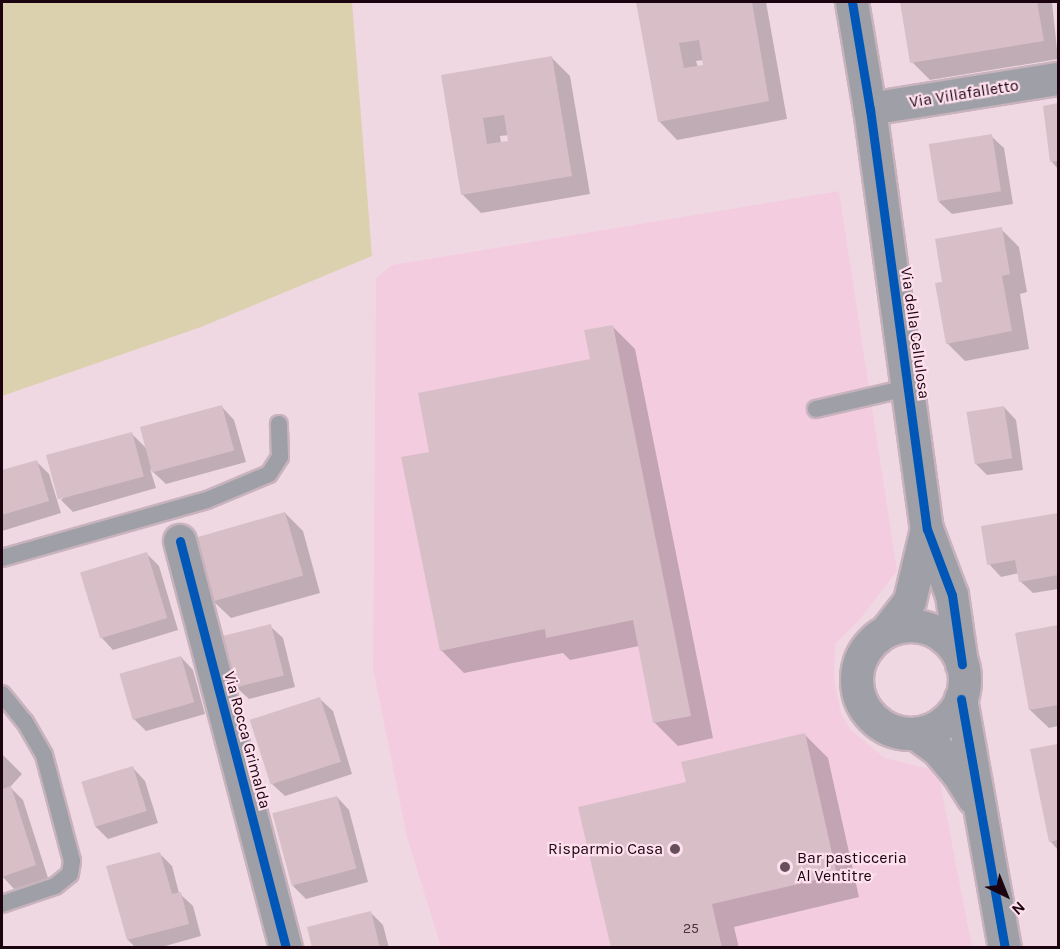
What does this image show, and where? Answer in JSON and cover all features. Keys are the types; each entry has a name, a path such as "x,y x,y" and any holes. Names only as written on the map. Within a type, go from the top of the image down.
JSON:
{"street":[{"name":"Via della Cellulosa","path":"852,2 870,109 927,529 952,595 962,664"},
{"name":"Via Villafalletto","path":"870,109 1059,79"},
{"name":"Via della Cellulosa","path":"886,632 910,601 927,529"},
{"name":"Via Rocca Grimalda","path":"180,541 286,948"},
{"path":"962,699 944,723 931,731 916,734 898,733 881,725 867,712 859,696 857,677 861,659 872,643 886,632 904,627 932,631 954,647 962,664 965,682 962,699 1005,948"},
{"path":"916,734 938,750 952,766 981,810"}],"lane":[{"path":"816,409 907,388"},
{"path":"2,558 207,500 269,474 280,457 279,424"},
{"path":"2,694 25,722 44,755 72,861 70,874 55,886 2,903"}],"shaded area":[{"path":"2,2 352,2 372,256 201,327 2,396"},
{"path":"839,191 897,571 860,619 835,644 834,680 841,713 850,729 885,758 938,771 972,947 441,947 407,837 373,669 376,278 392,265"}],"building":[{"path":"636,2 752,2 769,101 658,122","holes":["699,40 703,65 684,68 679,43"]},
{"path":"900,2 1037,2 1044,41 910,63"},
{"path":"552,56 572,176 461,195 441,75","holes":["504,115 508,141 487,144 483,118"]},
{"path":"1058,103 1058,161 1050,162 1043,106"},
{"path":"992,134 1001,191 938,201 929,144"},
{"path":"1002,227 1010,274 1002,276 1012,331 946,344 935,283 942,282 935,239"},
{"path":"613,325 691,716 653,723 633,620 546,638 545,629 440,651 401,457 429,452 418,393 590,359 584,330"},
{"path":"222,405 234,450 152,472 140,427"},
{"path":"1004,406 1012,458 975,464 966,412"},
{"path":"132,432 144,476 58,499 46,455"},
{"path":"37,460 49,501 2,515 2,470"},
{"path":"285,512 303,575 212,602 194,538"},
{"path":"1058,513 1058,575 1019,582 1015,560 987,565 981,526"},
{"path":"147,552 167,618 100,638 80,572"},
{"path":"271,624 284,675 234,688 222,636"},
{"path":"1058,625 1058,705 1029,710 1015,633"},
{"path":"181,656 194,702 133,720 119,674"},
{"path":"320,697 341,762 271,785 250,720"},
{"path":"805,733 837,875 712,904 722,948 611,948 578,807 686,782 681,762"},
{"path":"1058,744 1058,840 1049,842 1030,749"},
{"path":"133,766 147,811 95,827 81,782"},
{"path":"11,786 36,865 2,877 2,789"},
{"path":"337,796 356,868 292,886 272,813"},
{"path":"160,852 172,894 181,892 189,924 127,940 106,866"},
{"path":"371,911 380,948 312,948 307,927"}],"cycle path":[{"path":"852,2 870,109 927,529 952,595 962,664"},
{"path":"180,541 286,948"},
{"path":"961,699 1005,948"}],"place":[{"name":"Risparmio Casa","path":"675,849"},
{"name":"Bar pasticceria Al Ventitre","path":"785,867"}]}
